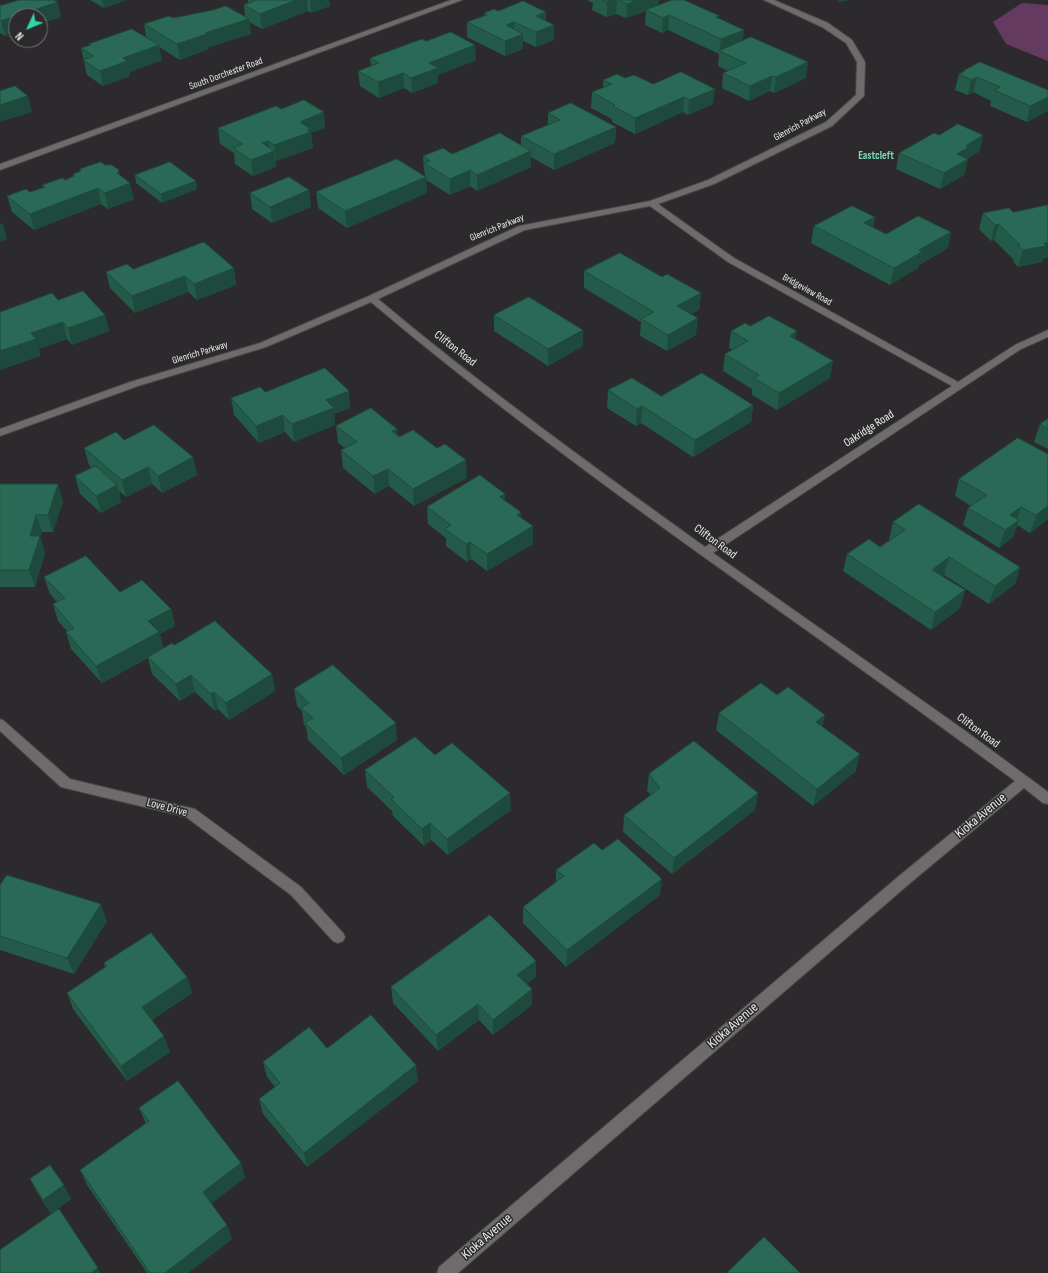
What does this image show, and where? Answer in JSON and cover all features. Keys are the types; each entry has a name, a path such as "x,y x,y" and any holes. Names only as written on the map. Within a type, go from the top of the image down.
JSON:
{"street":[{"name":"South Dorchester Road","path":"0,167 458,0"},
{"name":"Glenrich Parkway","path":"0,433 134,384 263,345 372,298 522,228 652,202 711,182 829,124 860,96 861,62 849,42 825,25 768,0"},
{"name":"Bridgeview Road","path":"652,202 731,260 959,386"},
{"name":"Clifton Road","path":"372,298 435,351 583,464 1048,799"},
{"name":"Oakridge Road","path":"706,552 1018,347 1048,333"},
{"name":"Love Drive","path":"0,724 66,783 190,813 296,891 338,937"},
{"name":"Kioka Avenue","path":"445,1273 898,885 1024,781"}],"shaded area":[{"path":"1022,3 1048,5 1048,61 1006,44 993,22"}],"building":[{"path":"19,0 54,0 58,2 40,8 8,8 8,19 1,21 0,6"},
{"path":"257,0 296,0 260,14 244,5"},
{"path":"602,0 613,0 607,2"},
{"path":"619,0 636,0 627,4"},
{"path":"672,0 684,0 720,16 716,17 744,30 721,39 669,15 663,18 646,10"},
{"path":"523,1 546,12 536,16 554,25 536,32 514,22 506,25 523,34 505,41 467,22 487,15 484,13 494,9 498,11"},
{"path":"226,6 249,19 205,33 207,34 177,44 144,24 169,16 173,18"},
{"path":"132,29 159,45 123,58 127,61 100,71 83,60 94,56 81,48"},
{"path":"451,32 475,45 429,63 438,68 411,78 403,73 378,82 358,71 379,63 370,58 422,39 426,41"},
{"path":"751,37 808,62 776,77 772,76 750,86 723,73 746,63 719,51"},
{"path":"980,62 1048,90 1048,97 1030,106 994,90 1000,87 977,77 971,80 959,74"},
{"path":"681,72 715,89 689,100 684,97 635,118 592,92 612,84 603,80 617,74 625,78 634,75 653,84"},
{"path":"15,86 28,96 0,105 0,91"},
{"path":"304,100 324,112 300,122 311,129 307,130 311,132 274,145 268,141 262,143 274,151 251,160 233,148 243,144 218,128 276,106 281,109"},
{"path":"571,103 616,127 554,154 521,136 560,120 548,113"},
{"path":"958,124 983,135 966,146 969,147 957,154 968,159 944,173 899,153 934,133 939,135"},
{"path":"500,133 531,151 477,175 470,170 450,179 424,163 430,161 423,156 443,148 452,154"},
{"path":"397,159 426,177 345,211 316,192"},
{"path":"101,162 105,165 112,165 119,170 117,173 130,183 105,193 98,188 30,214 7,196 26,189 30,192 45,187 42,185 62,178 65,180 75,176 73,174 81,171 80,169"},
{"path":"170,162 196,181 161,194 135,175"},
{"path":"289,177 309,190 270,207 250,193"},
{"path":"1048,205 1048,243 1044,243 1046,246 1023,250 999,224 995,225 983,213 1009,208 1013,212"},
{"path":"852,206 875,217 864,223 886,234 918,216 951,232 919,250 922,252 894,268 814,226"},
{"path":"204,242 234,268 194,284 185,276 132,296 106,272 127,264 133,269"},
{"path":"620,253 662,277 667,274 701,293 677,306 698,318 668,335 641,319 654,312 584,271"},
{"path":"83,291 105,315 68,328 63,322 31,333 36,339 0,351 0,312 52,293 58,300"},
{"path":"529,297 583,330 548,349 494,315"},
{"path":"769,316 797,331 790,336 833,361 779,393 754,378 759,375 725,354 748,341 731,331 745,323 750,326"},
{"path":"325,368 349,391 326,400 334,408 292,424 283,415 256,426 231,398 260,387 265,392"},
{"path":"702,373 753,405 695,440 642,406 637,409 608,390 632,378 661,396"},
{"path":"371,408 397,429 392,431 399,437 413,430 437,448 445,444 466,460 413,489 388,469 373,476 341,450 357,442 336,426"},
{"path":"1048,419 1048,429 1040,424"},
{"path":"154,425 193,457 158,476 148,467 122,480 84,448 116,432 124,440"},
{"path":"1018,438 1048,454 1048,506 1036,515 1021,507 1010,515 1019,520 1005,530 968,508 987,495 959,479"},
{"path":"96,466 117,485 96,496 75,476"},
{"path":"480,475 505,494 500,497 521,512 517,515 533,526 487,554 470,542 466,544 445,529 451,525 427,507"},
{"path":"0,484 58,484 48,515 36,515 30,536 40,536 29,570 0,570"},
{"path":"919,504 1020,567 995,586 949,557 932,570 965,590 935,612 847,554 869,539 880,547 905,530 893,522"},
{"path":"86,556 120,592 142,580 171,609 148,621 159,632 96,666 66,632 74,628 53,604 65,598 44,577"},
{"path":"215,621 272,674 226,703 214,692 211,694 191,675 176,684 148,657 172,643 174,645"},
{"path":"333,665 396,723 341,758 305,723 313,718 301,708 309,703 294,689"},
{"path":"761,683 777,695 788,687 825,715 816,722 860,754 817,789 719,713"},
{"path":"415,737 435,755 452,743 510,793 447,839 430,823 422,829 391,799 394,797 365,770"},
{"path":"694,741 758,793 674,858 624,815 660,788 649,774"},
{"path":"618,839 662,879 567,950 523,907 564,876 556,870 594,843 602,850"},
{"path":"7,875 101,904 67,958 0,936 0,885"},
{"path":"490,915 536,961 517,975 532,989 493,1020 478,1004 436,1035 391,987"},
{"path":"151,933 187,977 142,1007 164,1036 121,1066 67,993 107,966 104,963"},
{"path":"371,1015 416,1065 304,1153 259,1099 280,1083 263,1062 309,1027 327,1048"},
{"path":"178,1081 241,1163 203,1192 227,1225 165,1273 150,1273 80,1170 149,1121 139,1108"},
{"path":"50,1165 64,1185 43,1200 30,1179"},
{"path":"59,1209 98,1268 91,1273 0,1273 0,1250"},
{"path":"764,1237 800,1273 727,1273"}],"district":[{"name":"Eastcleft","path":"876,156"}]}
